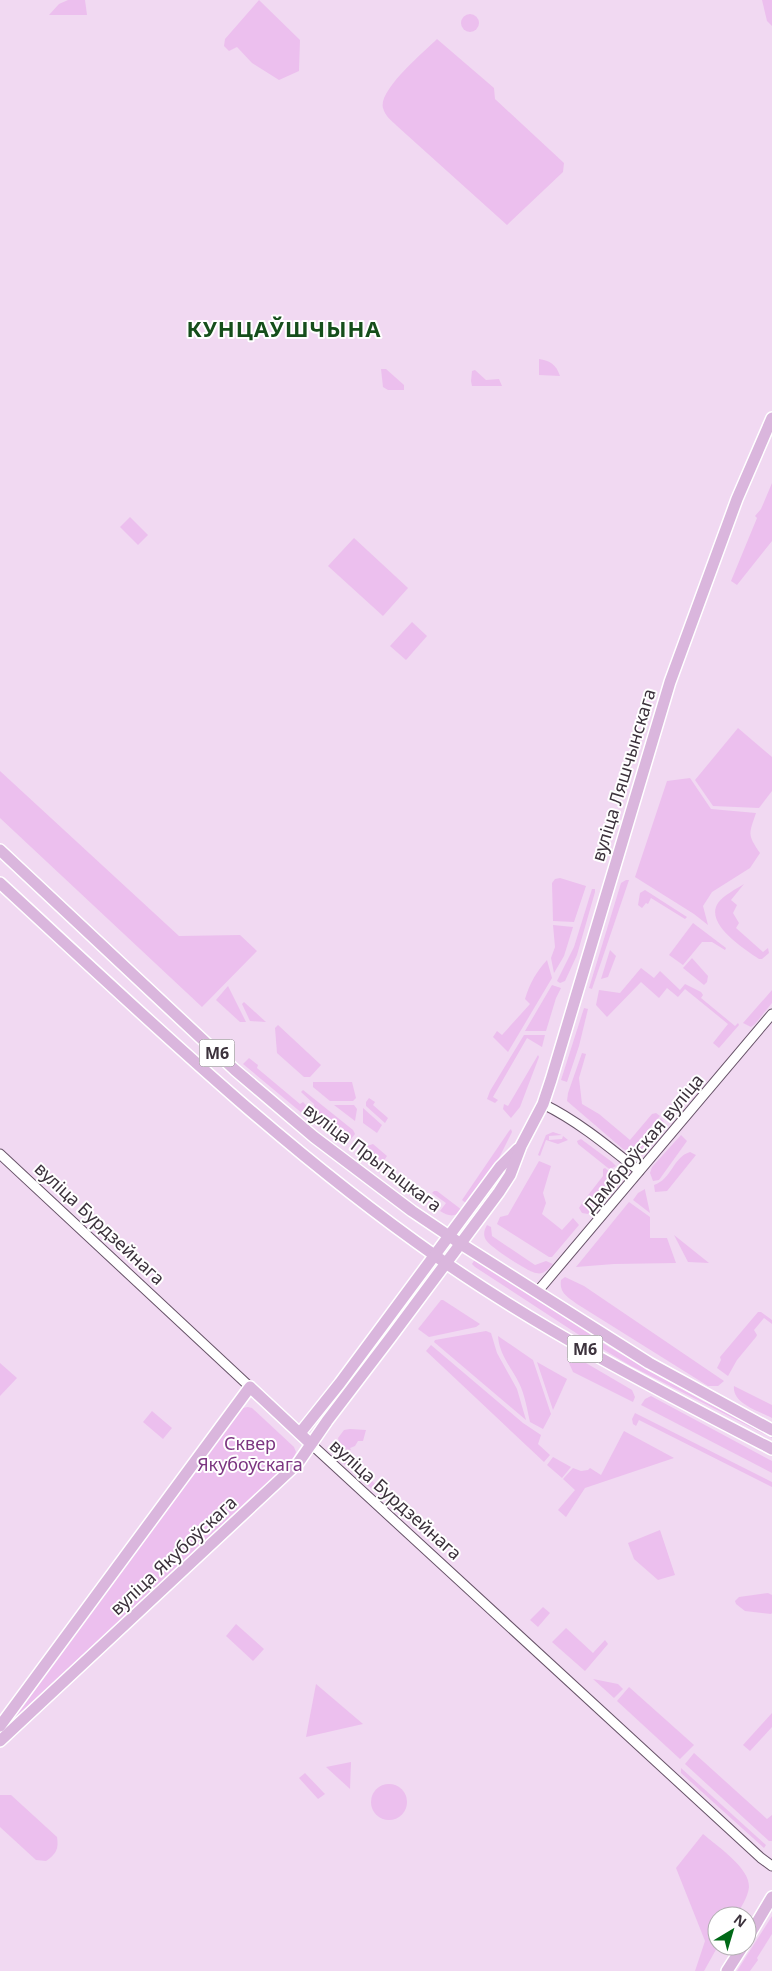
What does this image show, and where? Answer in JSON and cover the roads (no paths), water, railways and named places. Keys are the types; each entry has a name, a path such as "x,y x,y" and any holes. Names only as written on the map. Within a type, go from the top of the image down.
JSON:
{"main road":[{"name":"вуліца Ляшчынскага","path":"447,1263 510,1175 521,1146 543,1104 670,682 737,499 772,418"},
{"name":"вуліца Прытыцкага","path":"0,850 249,1082 314,1137 461,1244 649,1363 772,1430"},
{"name":"М6","path":"0,883 221,1086 329,1175 436,1256 609,1364 772,1449"},
{"name":"вуліца Ляшчынскага","path":"436,1256 500,1167 521,1146"},
{"path":"300,1433 436,1256"},
{"name":"вуліца Якубоўскага","path":"0,1741 298,1463 327,1421 447,1263"},
{"name":"вуліца Бурдзейнага","path":"250,1387 311,1444"},
{"name":"вуліца Якубоўскага","path":"0,1726 250,1387"},
{"path":"757,1922 772,1897"},
{"path":"728,1971 736,1956"}],"street":[{"name":"Дамброўская вуліца","path":"538,1292 772,1014"},
{"path":"543,1104 557,1111 597,1138 639,1171"},
{"name":"вуліца Бурдзейнага","path":"0,1154 250,1387"},
{"name":"вуліца Бурдзейнага","path":"311,1444 761,1858 772,1866"}],"district":[{"name":"КУНЦАЎШЧЫНА","path":"284,328"}],"park label":[{"name":"Сквер Якубоўскага","path":"250,1454"}]}
